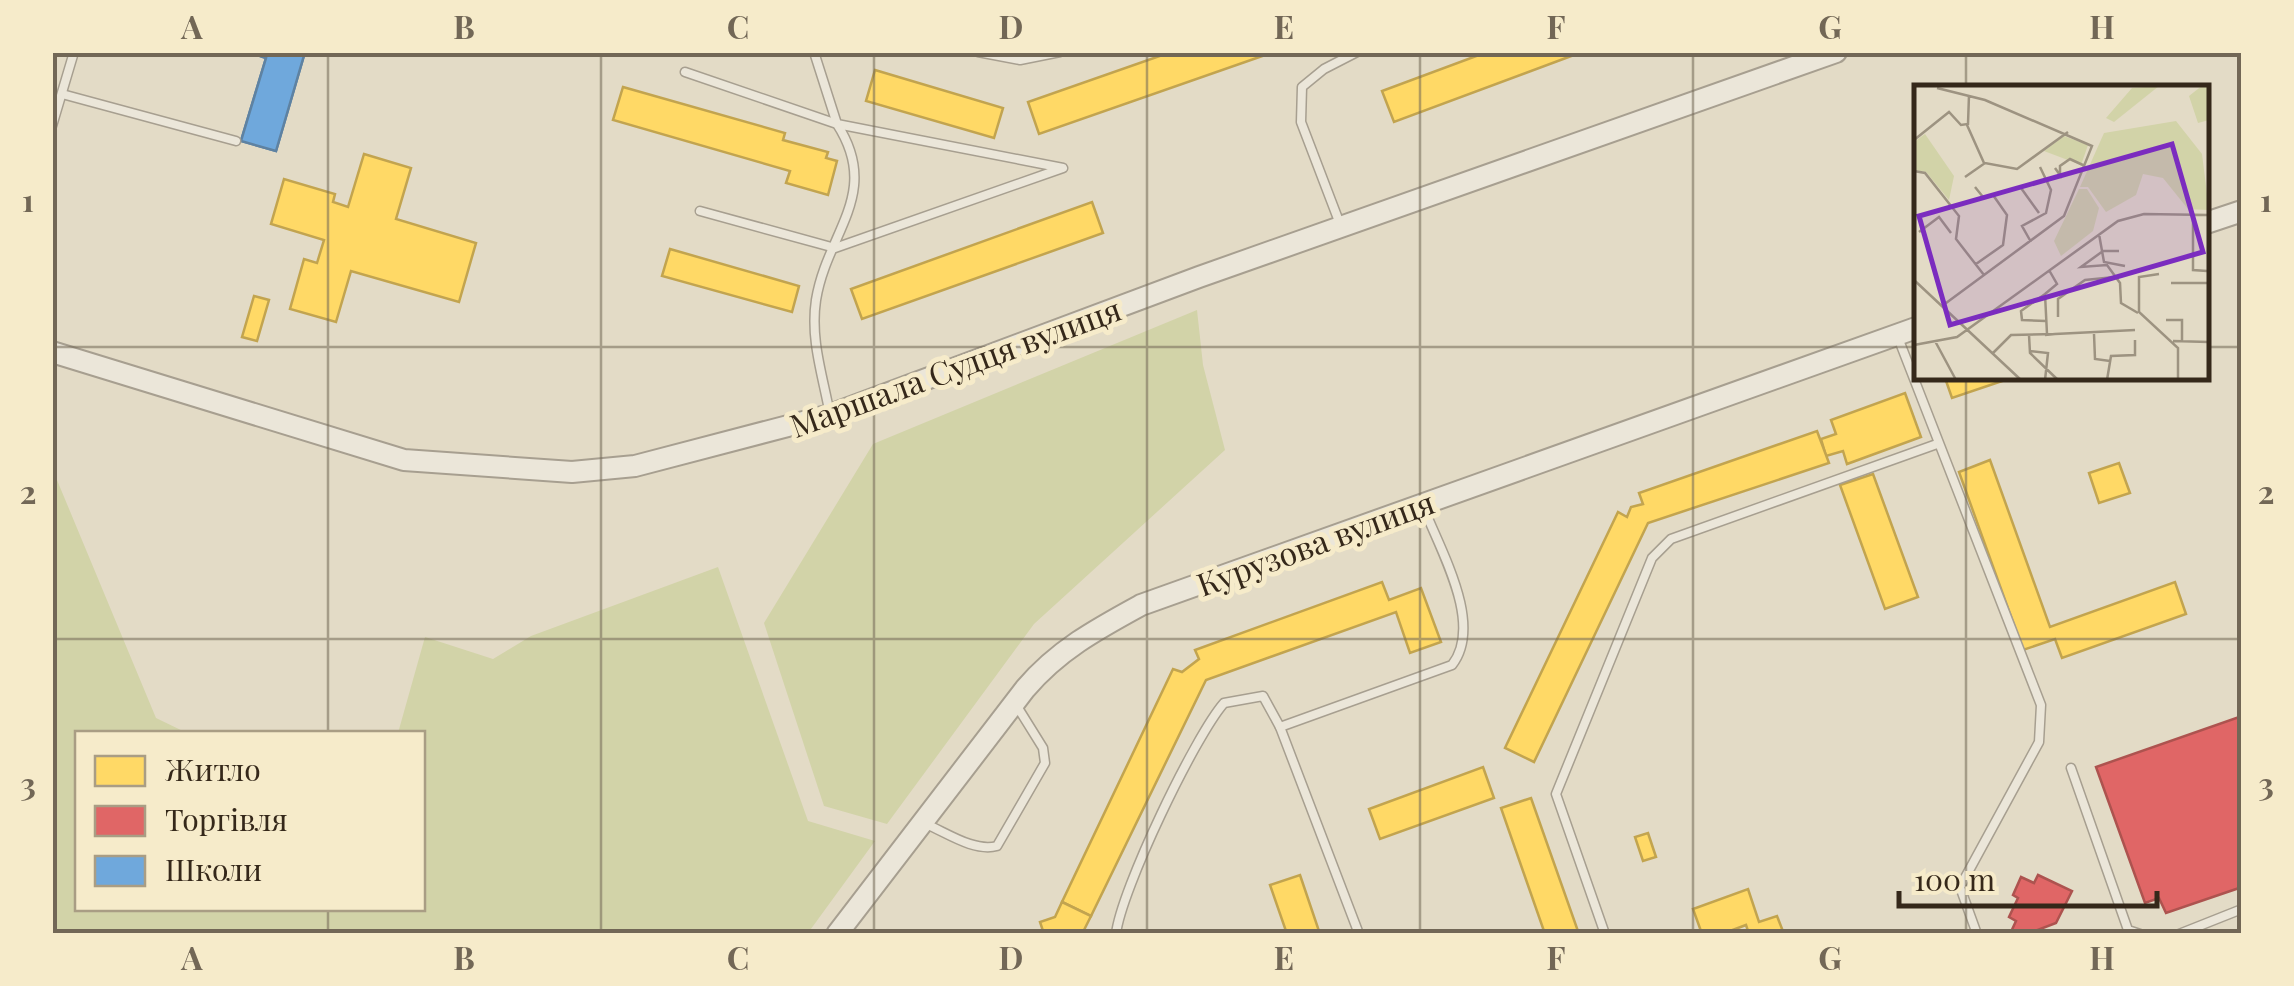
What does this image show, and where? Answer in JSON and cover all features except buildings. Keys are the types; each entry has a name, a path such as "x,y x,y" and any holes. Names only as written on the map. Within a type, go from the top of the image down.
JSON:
{"street":[{"name":"Маршала Судця вулиця","path":"52,352 404,460 572,472 635,466 830,415 1836,52"},
{"path":"2209,222 2242,211"},
{"name":"Курузова вулиця","path":"837,934 1048,661 1141,605 1906,332"}],"lane":[{"path":"52,126 74,52"},
{"path":"814,52 837,124 858,172 816,299 813,340 830,415"},
{"path":"978,52 1020,60 1060,52"},
{"path":"1342,228 1301,122 1302,86 1324,69 1358,52"},
{"path":"685,72 837,124 1063,168 835,248 700,211"},
{"path":"62,94 236,141"},
{"path":"1906,332 1914,361"},
{"path":"1919,380 1937,444 2040,705 2040,742 1960,886 1977,934"},
{"path":"1605,934 1556,794 1646,572 1662,544 1937,444"},
{"path":"1280,727 1452,665 1460,654 1466,640 1465,616 1422,502"},
{"path":"1116,934 1127,892 1152,835 1220,708 1230,701 1262,696 1280,727 1359,934"},
{"path":"922,822 973,845 998,846 1044,762 1043,748 1015,702"},
{"path":"2071,768 2128,930 2140,934"},
{"path":"2179,934 2242,909"}],"green space":[{"path":"1197,310 1203,365 1225,450 1034,624 887,824 824,806 764,623 873,444"},
{"path":"52,468 156,718 183,731 75,731 75,911 425,911 425,731 399,731 425,637 493,659 531,636 718,567 808,821 875,841 808,933 53,933"}]}
